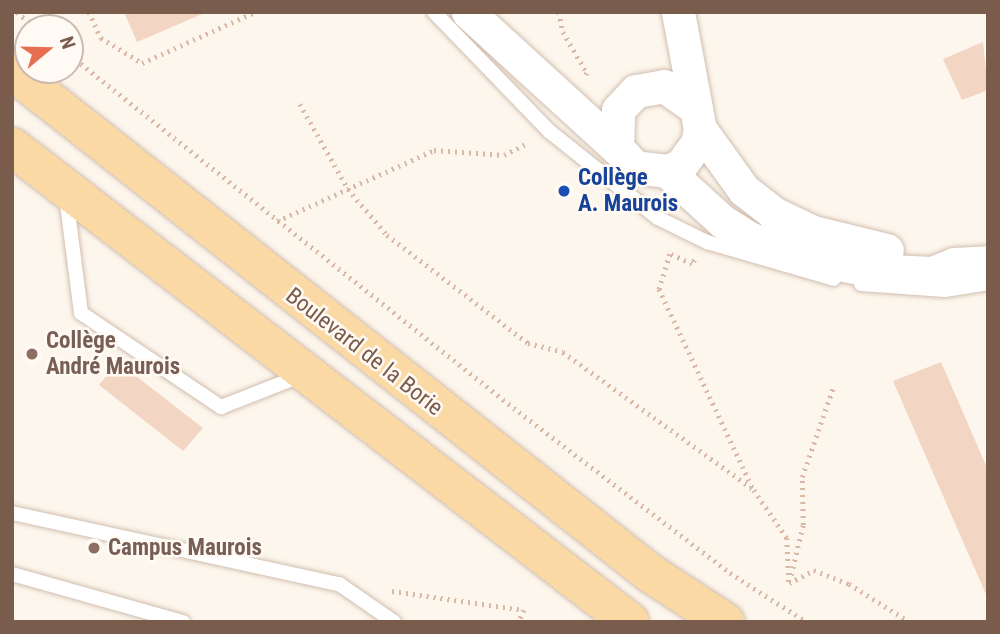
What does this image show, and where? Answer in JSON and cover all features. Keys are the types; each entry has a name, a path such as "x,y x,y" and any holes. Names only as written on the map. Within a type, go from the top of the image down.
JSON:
{"main road":[{"name":"Boulevard de la Borie","path":"12,71 606,539 725,622"},
{"path":"12,146 630,622"}],"street":[{"path":"468,12 569,100 635,167 667,171 722,221 751,239 807,258 894,272 932,273 954,264 988,262"},
{"path":"617,148 614,122 637,92 679,25"},
{"path":"667,171 690,156 697,118 679,25"},
{"path":"569,100 637,92 678,92 744,190 773,213 842,241 932,254 954,264"}],"lane":[{"path":"433,12 549,131 617,189 707,242 806,275 886,288 945,290 988,283"},
{"path":"64,188 82,313 222,407 306,373"},
{"path":"12,513 339,584 394,622"},
{"path":"12,574 183,622"}],"path":[{"path":"89,12 101,38 142,63 255,12"},
{"path":"559,12 563,32 587,72 569,100"},
{"path":"84,66 277,221 719,565 807,622"},
{"path":"300,104 348,189 387,236 528,342 563,352 754,490"},
{"path":"277,221 434,150 504,155 549,131"},
{"path":"707,242 692,264 670,254 659,289 754,490 788,538 789,583"},
{"path":"789,583 803,525 802,477 833,388"},
{"path":"789,583 814,570 849,584 910,622"},
{"path":"339,584 524,610 519,622"}],"building":[{"path":"124,12 207,12 137,42"},
{"path":"983,42 988,90 962,100 943,59"},
{"path":"118,362 203,428 183,451 99,385"},
{"path":"941,362 988,470 988,599 893,381"}],"place":[{"name":"Collège A. Maurois","path":"564,191"},
{"name":"Collège André Maurois","path":"32,354"},
{"name":"Campus Maurois","path":"94,548"}]}
